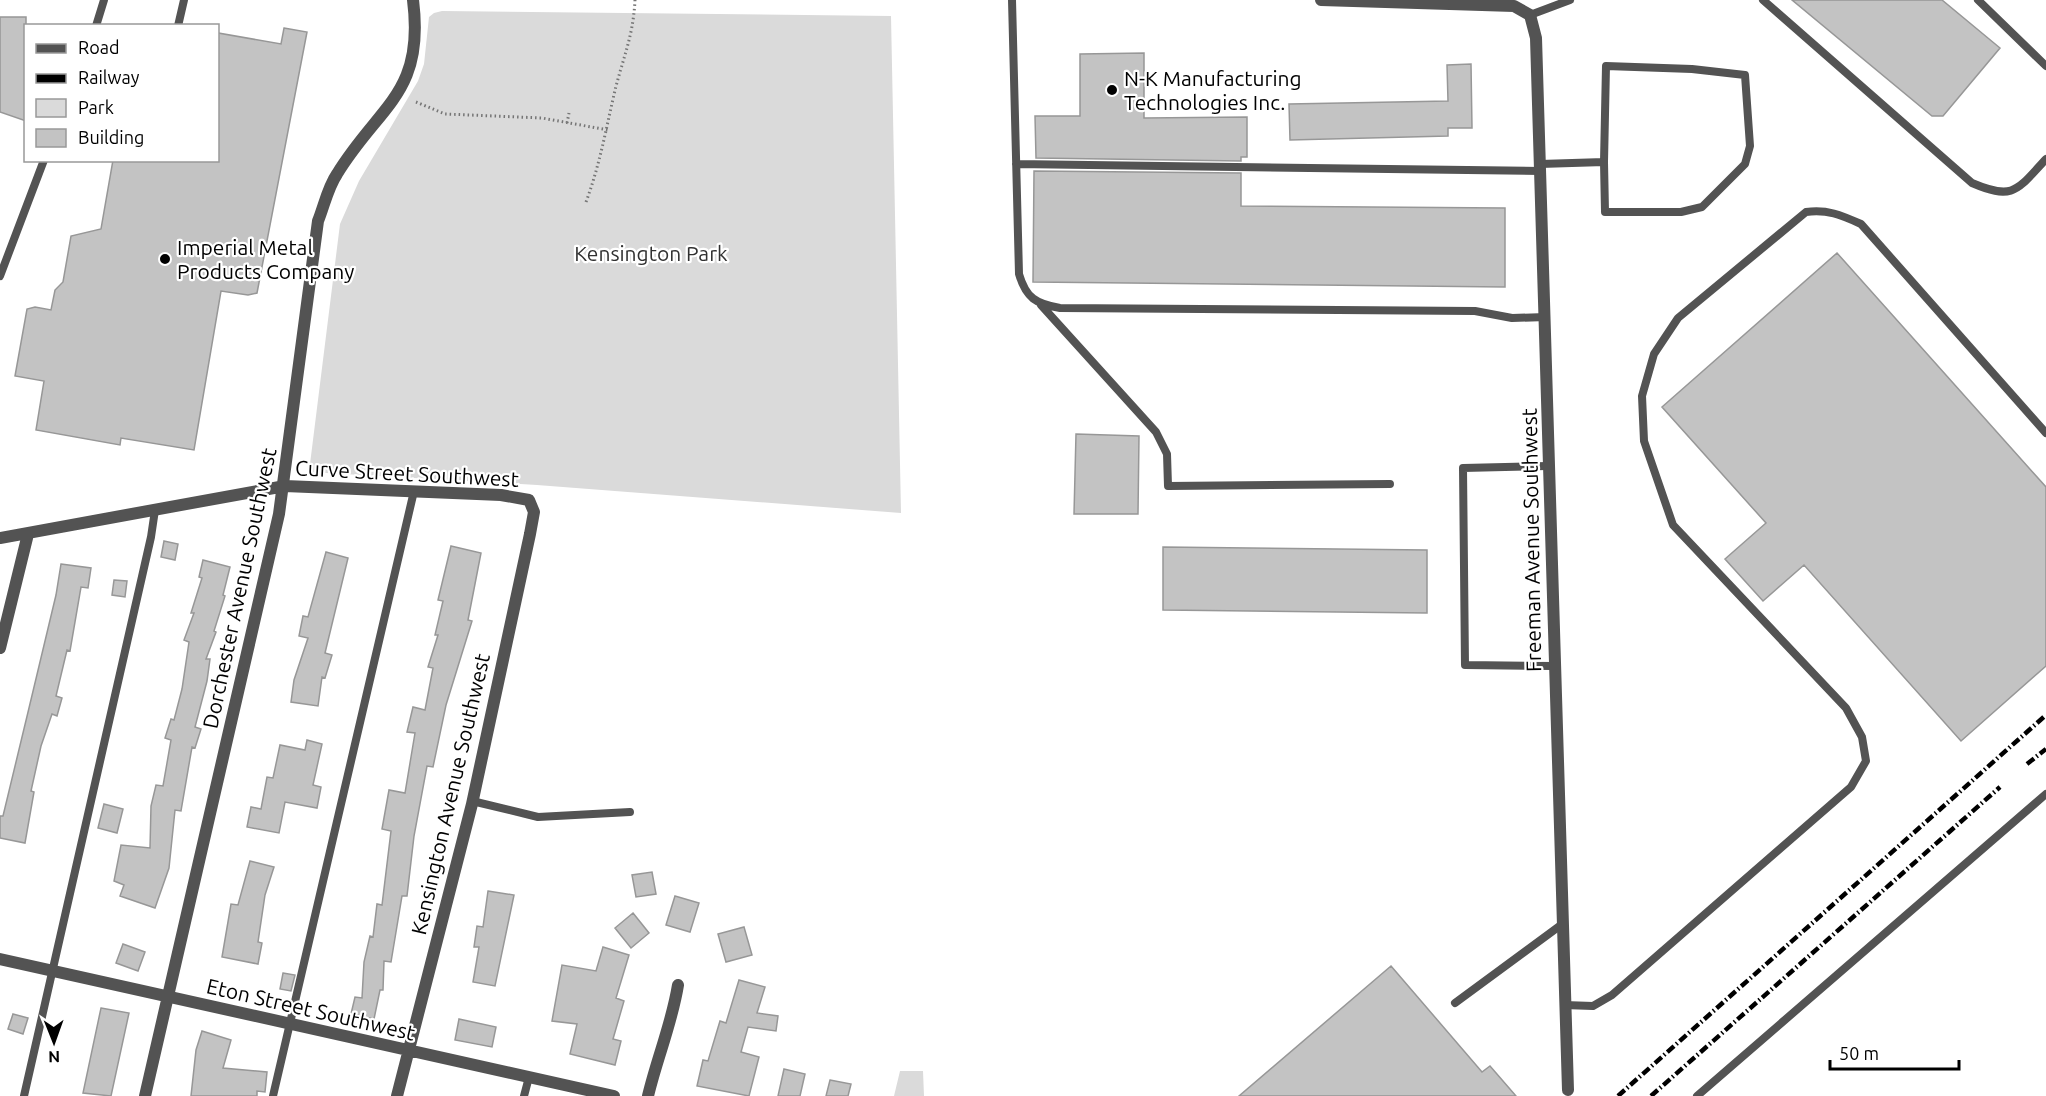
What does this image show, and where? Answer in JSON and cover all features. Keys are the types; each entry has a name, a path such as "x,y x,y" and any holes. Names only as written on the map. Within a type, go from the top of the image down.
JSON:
{"street":[{"name":"Dorchester Avenue Southwest","path":"145,1096 285,486 318,221 336,175 400,91 411,68 415,17 413,0"},
{"path":"1321,0 1514,3 1530,15"},
{"name":"Freeman Avenue Southwest","path":"1530,15 1536,38 1546,317 1553,666 1568,1090"},
{"name":"Curve Street Southwest","path":"0,538 285,486 519,496 529,500"},
{"name":"Kensington Avenue Southwest","path":"397,1096 472,801 530,534 534,512 529,500"},
{"path":"0,648 27,534"},
{"name":"Eton Street Southwest","path":"0,958 614,1096"},
{"path":"648,1096 656,1063 673,1013 678,984"}],"lane":[{"path":"97,24 104,0"},
{"path":"178,24 184,0"},
{"path":"1012,0 1019,274 1024,290 1031,299 1041,305 1156,432 1167,454 1168,486 1390,484"},
{"path":"1530,15 1570,0"},
{"path":"1762,0 1972,183 1997,194 2012,191 2024,184 2046,159"},
{"path":"1978,0 2046,66"},
{"path":"1606,66 1692,69 1745,75 1750,146 1745,164 1702,207 1681,212 1605,212 1604,162 1606,66"},
{"path":"0,276 43,162"},
{"path":"1016,164 1540,168 1604,162"},
{"path":"1564,1005 1593,1006 1612,995 1851,786 1866,761 1862,737 1846,708 1673,525 1644,441 1642,396 1654,354 1678,318 1806,212 1821,210 1838,213 1861,224 2046,433"},
{"path":"1041,305 1060,308 1475,311 1512,318 1546,317"},
{"path":"1548,466 1463,468 1465,665 1553,666"},
{"path":"273,1096 414,490"},
{"path":"24,1096 152,537 155,510"},
{"path":"1697,1096 2046,794"},
{"path":"472,801 538,817 630,812"},
{"path":"1455,1003 1561,926"},
{"path":"524,1096 529,1077"}],"path":[{"path":"586,202 608,130 613,98 630,45 635,0"},
{"path":"416,102 445,114 542,118 608,130"},
{"path":"567,123 569,112"}],"green space":[{"name":"Kensington Park","path":"442,11 891,16 901,513 537,485 309,472 340,224 359,181 418,81 424,64 429,17"},
{"path":"900,1071 923,1071 924,1096 894,1096"}],"building":[{"path":"1792,0 1942,0 2000,48 1943,116 1932,116"},
{"path":"0,17 26,17 26,24 24,24 24,120 0,112"},
{"name":"Imperial Metal Products Company","path":"284,28 307,32 257,293 248,295 221,291 194,450 121,438 120,445 36,430 44,381 15,376 27,309 35,307 51,310 55,290 63,282 71,236 101,229 113,162 219,162 219,33 281,44"},
{"name":"N-K Manufacturing Technologies Inc.","path":"1144,53 1144,118 1247,117 1247,157 1241,157 1241,161 1036,158 1035,116 1080,116 1080,54"},
{"path":"1471,64 1472,128 1448,128 1448,136 1290,140 1289,104 1448,101 1447,65"},
{"path":"1034,171 1241,173 1241,206 1505,208 1505,287 1033,282"},
{"path":"1837,253 2046,487 2046,666 1961,741 1804,565 1763,601 1725,559 1766,523 1662,407"},
{"path":"1076,434 1139,436 1138,514 1074,514"},
{"path":"164,541 178,544 175,560 161,557"},
{"path":"451,546 481,553 468,620 472,621 446,705 433,767 427,766 414,836 407,896 402,896 391,962 384,961 383,990 380,990 374,1019 351,1014 355,997 362,998 364,962 370,936 373,937 377,904 382,905 391,831 382,829 389,790 405,793 415,733 407,732 413,707 425,710 433,668 428,667 438,635 435,635 443,601 438,600"},
{"path":"1163,547 1427,550 1427,613 1163,610"},
{"path":"326,552 348,558 325,653 332,655 325,678 322,677 318,706 291,702 294,680 308,638 299,636 303,616 308,617"},
{"path":"203,560 230,567 223,595 225,596 214,631 216,632 206,659 210,659 207,681 195,727 201,729 195,748 192,747 181,811 175,810 169,868 155,908 120,896 124,885 114,881 121,845 150,848 151,806 156,785 163,786 171,740 165,738 171,719 174,720 182,689 189,642 184,640 194,613 191,613 202,578 199,577"},
{"path":"61,564 91,568 88,588 81,587 70,651 67,650 56,696 62,698 57,716 52,714 41,746 31,791 34,792 25,843 0,838 0,816 3,816 56,595"},
{"path":"114,580 127,581 125,597 112,595"},
{"path":"307,740 322,744 313,785 321,787 317,808 285,802 279,833 247,827 251,807 261,809 267,777 273,778 280,745 305,750"},
{"path":"104,804 123,809 117,833 98,828"},
{"path":"250,861 274,867 265,895 258,942 262,943 258,964 222,957 231,904 238,905"},
{"path":"652,872 656,894 636,897 632,875"},
{"path":"488,891 514,895 495,986 473,982 479,947 474,947 477,926 483,927"},
{"path":"675,896 699,903 690,932 666,925"},
{"path":"633,913 649,933 631,948 615,928"},
{"path":"744,927 752,955 726,962 718,934"},
{"path":"123,944 145,952 138,971 116,963"},
{"path":"603,947 629,955 616,998 624,1001 613,1039 621,1041 615,1065 570,1054 577,1024 552,1021 562,965 596,971"},
{"path":"1391,966 1482,1072 1490,1066 1516,1096 1239,1096"},
{"path":"283,973 295,975 291,991 280,989"},
{"path":"739,980 765,987 757,1013 778,1016 776,1031 748,1027 741,1052 759,1057 749,1096 697,1086 703,1060 708,1061 720,1021 726,1023"},
{"path":"101,1008 129,1013 111,1096 83,1093"},
{"path":"13,1014 28,1018 23,1034 8,1029"},
{"path":"459,1019 496,1027 492,1047 455,1040"},
{"path":"202,1031 231,1040 223,1068 267,1072 265,1092 257,1091 257,1096 191,1096 196,1050"},
{"path":"784,1069 805,1074 800,1096 778,1096"},
{"path":"830,1080 851,1084 848,1096 826,1096"}],"railway":[{"path":"1618,1096 2046,715"},
{"path":"2027,764 2046,749"},
{"path":"1651,1096 2000,787"}],"place":[{"name":"N-K Manufacturing Technologies Inc.","path":"1112,90"},
{"name":"Imperial Metal Products Company","path":"165,259"}]}
